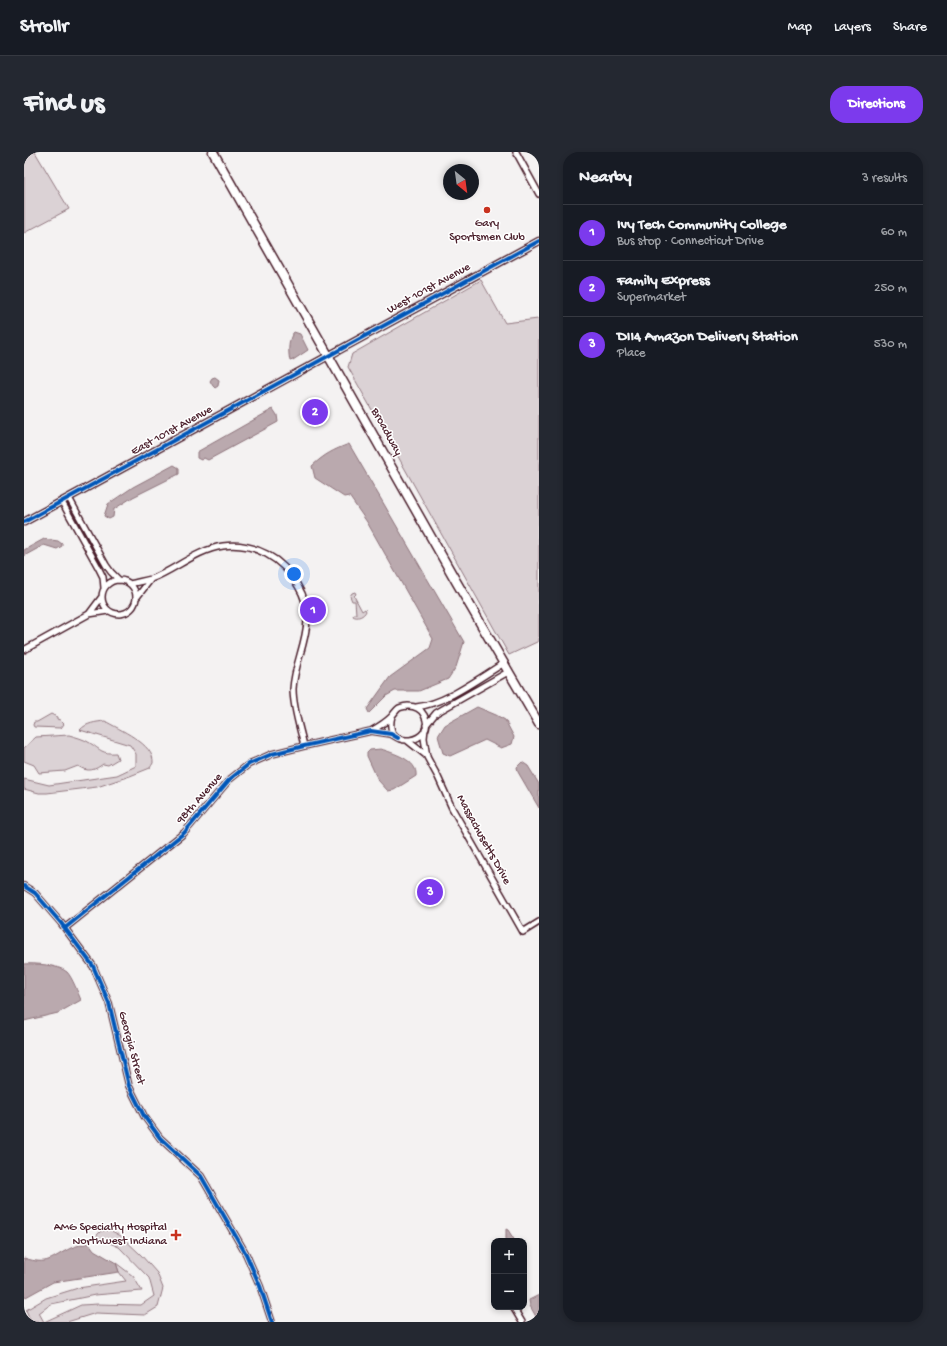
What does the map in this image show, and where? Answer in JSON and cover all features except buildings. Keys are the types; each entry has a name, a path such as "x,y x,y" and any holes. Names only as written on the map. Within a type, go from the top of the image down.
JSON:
{"main road":[{"name":"Broadway","path":"213,152 539,724"}],"street":[{"path":"516,152 539,194"},
{"name":"West 101st Avenue","path":"329,355 539,241"},
{"name":"East 101st Avenue","path":"24,522 329,355"},
{"path":"69,498 106,565 119,580"},
{"path":"62,502 103,577 104,588 102,598 89,614"},
{"path":"130,584 152,578 206,550 222,546 236,545 252,547 270,555 285,566 303,594 307,620 303,647 299,657 293,689 294,701 304,746"},
{"path":"137,597 152,578"},
{"path":"102,598 105,608 114,614 121,615 127,613 136,603 137,597 135,589 125,581 113,581 104,588"},
{"path":"24,650 89,614 108,611"},
{"name":"98th Avenue","path":"371,732 400,708 405,706 416,708 435,704 504,663"},
{"path":"408,741 418,738 436,713 508,672"},
{"path":"416,708 424,714 424,738 427,757"},
{"path":"392,716 391,728 398,738"},
{"name":"98th Avenue","path":"65,928 184,833 229,780 249,764 266,757 304,746 371,732 391,734 408,741"},
{"path":"408,741 427,757"},
{"name":"Massachusetts Drive","path":"427,757 452,808 523,932 539,922"},
{"name":"Georgia Street","path":"24,886 35,893 65,928 93,966 109,1003 129,1086 144,1116 160,1138 201,1176 246,1254 260,1286 272,1322"},
{"path":"516,1310 522,1322"}],"shaded area":[{"path":"24,152 35,152 69,209 24,233"},
{"path":"481,280 505,323 539,320 539,641 509,655 348,367 352,354"},
{"path":"294,332 300,334 308,350 290,361 289,346"},
{"path":"215,377 219,380 218,386 215,388 210,381"},
{"path":"273,409 277,415 278,422 208,460 204,458 201,460 197,458 197,452"},
{"path":"349,444 464,642 456,667 448,679 419,691 395,691 386,696 369,713 367,709 390,677 430,648 433,639 367,522 349,496 344,497 315,478 312,466 329,453"},
{"path":"174,465 179,468 179,474 133,497 114,509 113,517 109,519 104,516 108,504 133,487"},
{"path":"44,539 58,541 62,544 62,546 57,549 44,545 24,556 24,550"},
{"path":"355,592 356,594 354,596 362,611 365,609 366,611 362,616 358,617 353,616 356,614 355,601 352,601 350,596"},
{"path":"477,707 505,720 514,737 512,744 501,748 485,740 450,756 443,753 438,736 445,725"},
{"path":"51,714 57,717 57,719 64,724 61,728 34,727 34,722 37,722"},
{"path":"105,721 142,743 152,756 153,763 150,768 97,787 47,793 39,793 24,789 24,779 49,785 117,775 136,766 136,754 130,745 80,730 88,724"},
{"path":"69,735 85,740 99,750 116,753 118,759 108,765 103,764 91,770 78,766 65,771 39,773 34,765 24,761 24,748 36,737"},
{"path":"381,749 409,761 416,770 416,776 394,790 388,791 378,780 367,756 367,753 370,750"},
{"path":"522,762 528,766 539,784 539,808 518,772 517,767"},
{"path":"24,964 46,965 67,972 75,985 81,1000 58,1013 24,1021"},
{"path":"506,1229 513,1238 506,1238"},
{"path":"110,1230 121,1236 157,1273 163,1288 158,1307 145,1315 96,1313 67,1322 44,1322 81,1305 141,1305 154,1296 149,1278 119,1247 98,1238 97,1235 101,1231"},
{"path":"89,1243 94,1250 116,1263 119,1272 53,1282 24,1298 24,1258 39,1261 49,1260 71,1248"},
{"path":"116,1263 133,1276 142,1291 95,1295 51,1304 39,1313 44,1322 31,1322 26,1310 46,1298 78,1288 126,1281 119,1272"},
{"path":"539,1295 539,1322 530,1306 529,1300"}],"cycle path":[{"path":"24,522 539,241"},
{"path":"65,928 184,833 229,780 249,764 272,754 371,731 391,734 398,738"},
{"path":"24,886 35,893 61,923 93,966 109,1003 129,1086 144,1116 160,1138 201,1176 246,1254 260,1286 272,1322"}],"place":[{"name":"Gary Sportsmen Club","path":"487,210"},
{"name":"Family Express","path":"315,412"},
{"name":"Ivy Tech Community College","path":"313,610"},
{"name":"DII4 Amazon Delivery Station","path":"430,892"},
{"name":"AMG Specialty Hospital Northwest Indiana","path":"176,1235"}]}
